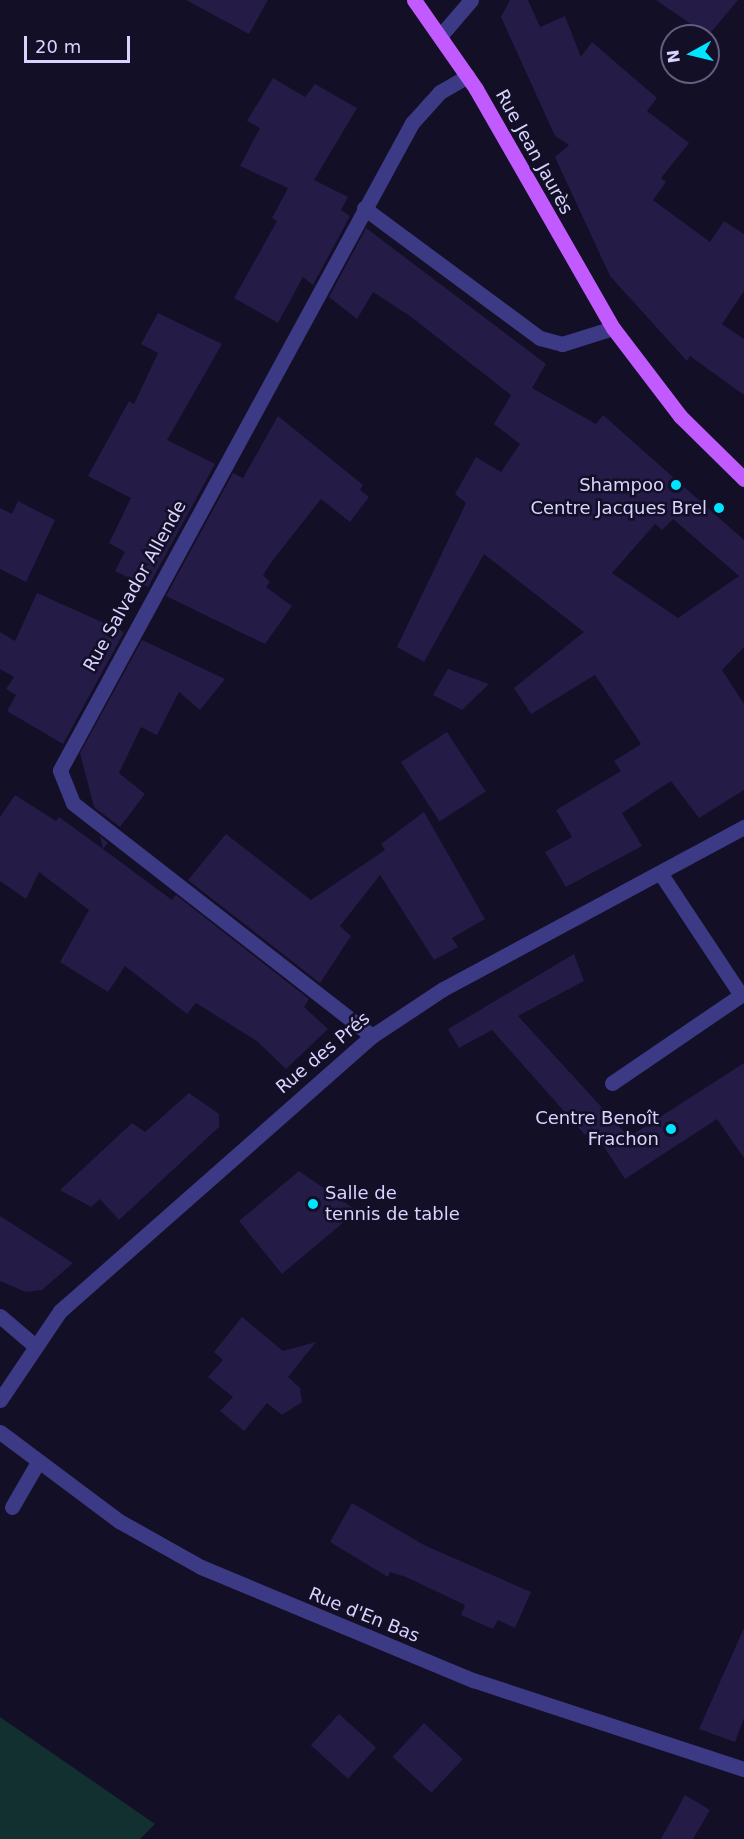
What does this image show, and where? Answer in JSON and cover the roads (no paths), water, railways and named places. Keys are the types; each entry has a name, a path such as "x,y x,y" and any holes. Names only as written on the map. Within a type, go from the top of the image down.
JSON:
{"main road":[{"name":"Rue Jean Jaurès","path":"414,0 468,76 613,328 680,416 744,479"}],"street":[{"path":"441,35 471,0"},
{"name":"Rue Salvador Allende","path":"372,1036 73,803 60,770 364,208 417,115 468,76"},
{"path":"364,208 540,338 562,344 613,328"},
{"name":"Rue des Prés","path":"0,1400 34,1345 60,1311 372,1036 443,989 744,827"},
{"path":"612,1083 741,995 660,874"},
{"path":"0,1316 34,1345"},
{"name":"Rue d'En Bas","path":"0,1432 119,1521 235,1582 513,1695 744,1769"},
{"path":"12,1507 38,1462"}],"place":[{"name":"Shampoo","path":"676,485"},
{"name":"Centre Jacques Brel","path":"719,508"},
{"name":"Centre Benoît Frachon","path":"671,1129"},
{"name":"Salle de tennis de table","path":"313,1204"}]}
